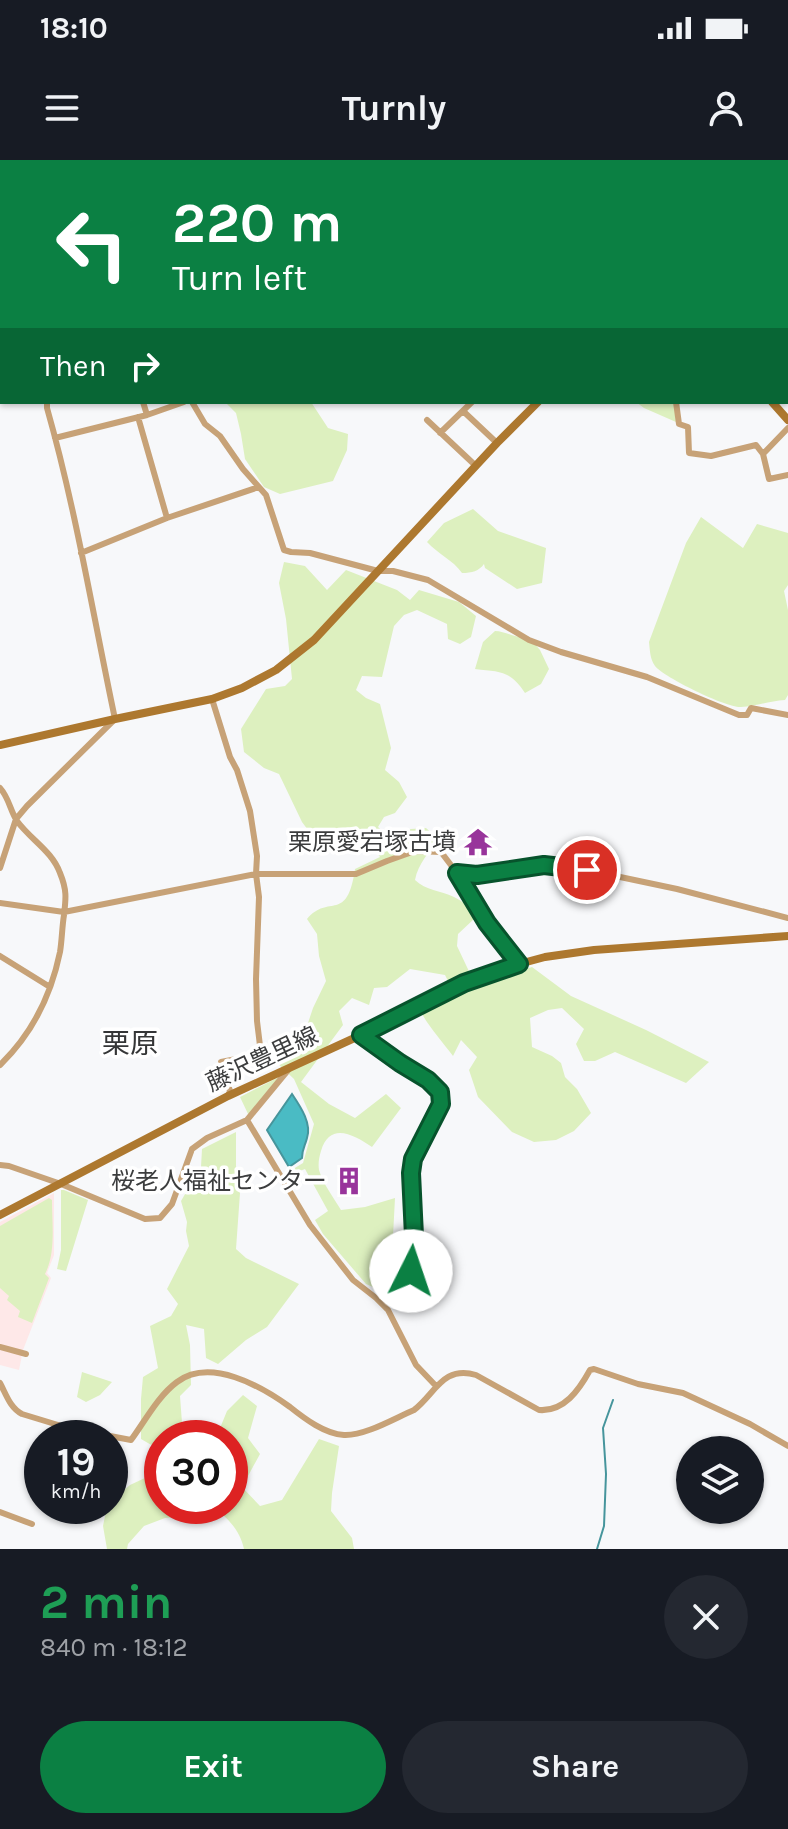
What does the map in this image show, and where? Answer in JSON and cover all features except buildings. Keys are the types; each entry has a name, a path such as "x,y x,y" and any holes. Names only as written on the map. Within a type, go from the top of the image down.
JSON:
{"main road":[{"path":"0,745 212,699 242,688 291,660 314,640 533,404"},
{"path":"774,404 788,420"},
{"name":"藤沢豊里線","path":"0,1215 228,1096 361,1035 464,983 545,957 594,950 788,936"}],"street":[{"path":"0,868 16,819 115,719 47,404"},
{"path":"144,404 147,415"},
{"path":"55,438 147,415 175,404"},
{"path":"193,404 205,424 220,436 266,495 284,550 428,580 529,640 647,677 739,715 747,715 751,708 788,715"},
{"path":"440,433 470,404"},
{"path":"676,404 679,424 688,427 689,453 711,456 756,445 763,454 769,479 788,475"},
{"path":"463,411 497,443"},
{"path":"138,417 167,518"},
{"path":"427,420 476,466"},
{"path":"763,454 788,428"},
{"path":"81,553 167,518 259,487"},
{"path":"212,699 250,811 259,897 256,979 261,1054 221,1062 230,1091 228,1096"},
{"path":"0,788 7,796 16,819 52,855 60,872 66,905 60,953 48,994 29,1032 0,1065"},
{"path":"0,903 64,912 256,874 356,874 415,851 441,852 487,923 519,964"},
{"path":"457,873 477,875 544,865 573,868 677,889 788,918"},
{"path":"0,956 50,987"},
{"path":"361,1035 435,1085 440,1092 441,1104 413,1159 411,1271 383,1305"},
{"path":"0,1165 61,1184 145,1219 160,1218 172,1204 192,1149 207,1138 247,1120 282,1080 290,1066"},
{"path":"247,1120 310,1225 353,1280 391,1315 416,1365 436,1386"},
{"path":"0,1347 26,1354"},
{"path":"0,1383 16,1411 22,1414 68,1428 131,1440 176,1382 199,1372 221,1373 270,1393 311,1423 341,1435 355,1434 414,1410 436,1386 451,1376 467,1372 485,1378 539,1410 549,1411 565,1404 590,1370 594,1369 638,1384 683,1393 750,1424 788,1446"},
{"path":"0,1512 24,1521"}],"shaded area":[{"path":"54,1193 54,1255 47,1273 51,1278 23,1350 19,1370 0,1365 0,1222"}],"green space":[{"path":"227,404 312,404 328,428 348,434 347,450 333,481 280,494 264,487 245,459 236,413"},
{"path":"639,404 674,404 676,422"},
{"path":"473,509 498,531 546,548 542,583 517,589 485,568 484,564 475,571 462,573 427,542 444,523"},
{"path":"701,517 743,548 757,524 788,533 788,585 784,591 788,610 788,695 785,700 734,706 683,685 653,663 649,642 686,543"},
{"path":"284,562 305,566 327,590 346,570 397,590 410,600 419,590 459,602 476,616 471,637 460,644 448,639 447,624 417,610 404,615 394,626 382,677 362,676 356,690 380,704 391,748 385,770 399,782 407,797 395,813 384,817 378,827 388,836 426,828 437,838 415,880 457,899 476,915 458,934 457,946 475,984 532,967 571,996 709,1062 686,1083 615,1052 595,1061 584,1061 576,1044 584,1029 562,1008 530,1018 532,1047 561,1063 565,1077 577,1089 591,1113 574,1131 556,1140 534,1142 512,1132 478,1097 469,1070 477,1057 461,1040 453,1056 423,1015 421,1011 453,991 445,975 410,969 387,987 374,988 369,1005 352,998 339,1011 343,1025 301,1082 329,1104 355,1118 386,1094 401,1108 372,1147 343,1133 330,1136 320,1153 319,1163 323,1180 341,1210 395,1198 393,1236 405,1269 395,1286 386,1293 366,1284 323,1234 315,1220 328,1211 305,1169 287,1176 285,1174 303,1163 314,1124 294,1079 274,1060 295,1030 307,1026 326,981 317,934 307,919 323,908 342,902 352,886 355,869 380,857 365,838 350,848 325,853 302,822 279,774 264,768 244,752 241,729 266,689 285,686 292,679 279,583"},
{"path":"495,631 528,636 540,650 549,669 541,684 525,693 509,676 475,669 483,642"},
{"path":"279,1077 249,1116 240,1097"},
{"path":"236,1132 240,1193 236,1249 246,1258 299,1284 267,1327 218,1364 206,1358 204,1329 186,1325 191,1385 180,1396 182,1420 144,1420 144,1441 141,1439 143,1377 158,1368 150,1326 171,1316 178,1304 167,1289 189,1246 181,1201 201,1167 202,1149"},
{"path":"61,1190 88,1200 66,1271 57,1269 61,1250"},
{"path":"49,1198 52,1200 53,1238 45,1274 49,1278 32,1323 18,1317 20,1311 7,1300 9,1296 0,1288 0,1226"},
{"path":"82,1372 112,1382 100,1395 86,1402 77,1397"},
{"path":"243,1395 257,1406 248,1438 248,1420 223,1420 227,1411"},
{"path":"248,1438 260,1454 248,1476"},
{"path":"319,1439 339,1446 331,1511 352,1538 354,1549 244,1549 232,1524 248,1524 248,1493 260,1506 282,1500"},
{"path":"144,1478 144,1524 149,1524 144,1526 127,1549 107,1549 103,1524 128,1524 130,1485"}],"water":[{"path":"292,1094 304,1115 308,1132 302,1158 289,1167 267,1130"}],"waterway":[{"path":"597,1549 604,1526 606,1474 603,1428 613,1400"}],"place":[{"name":"栗原愛宕塚古墳","path":"478,842"},
{"name":"桜老人福祉センター","path":"349,1181"}],"district":[{"name":"栗原","path":"130,1043"}],"route":[{"path":"411,1271 413,1159 441,1104 440,1092 435,1085 361,1035 464,983 519,964 487,923 457,873 499,873 544,865 587,870"}]}
